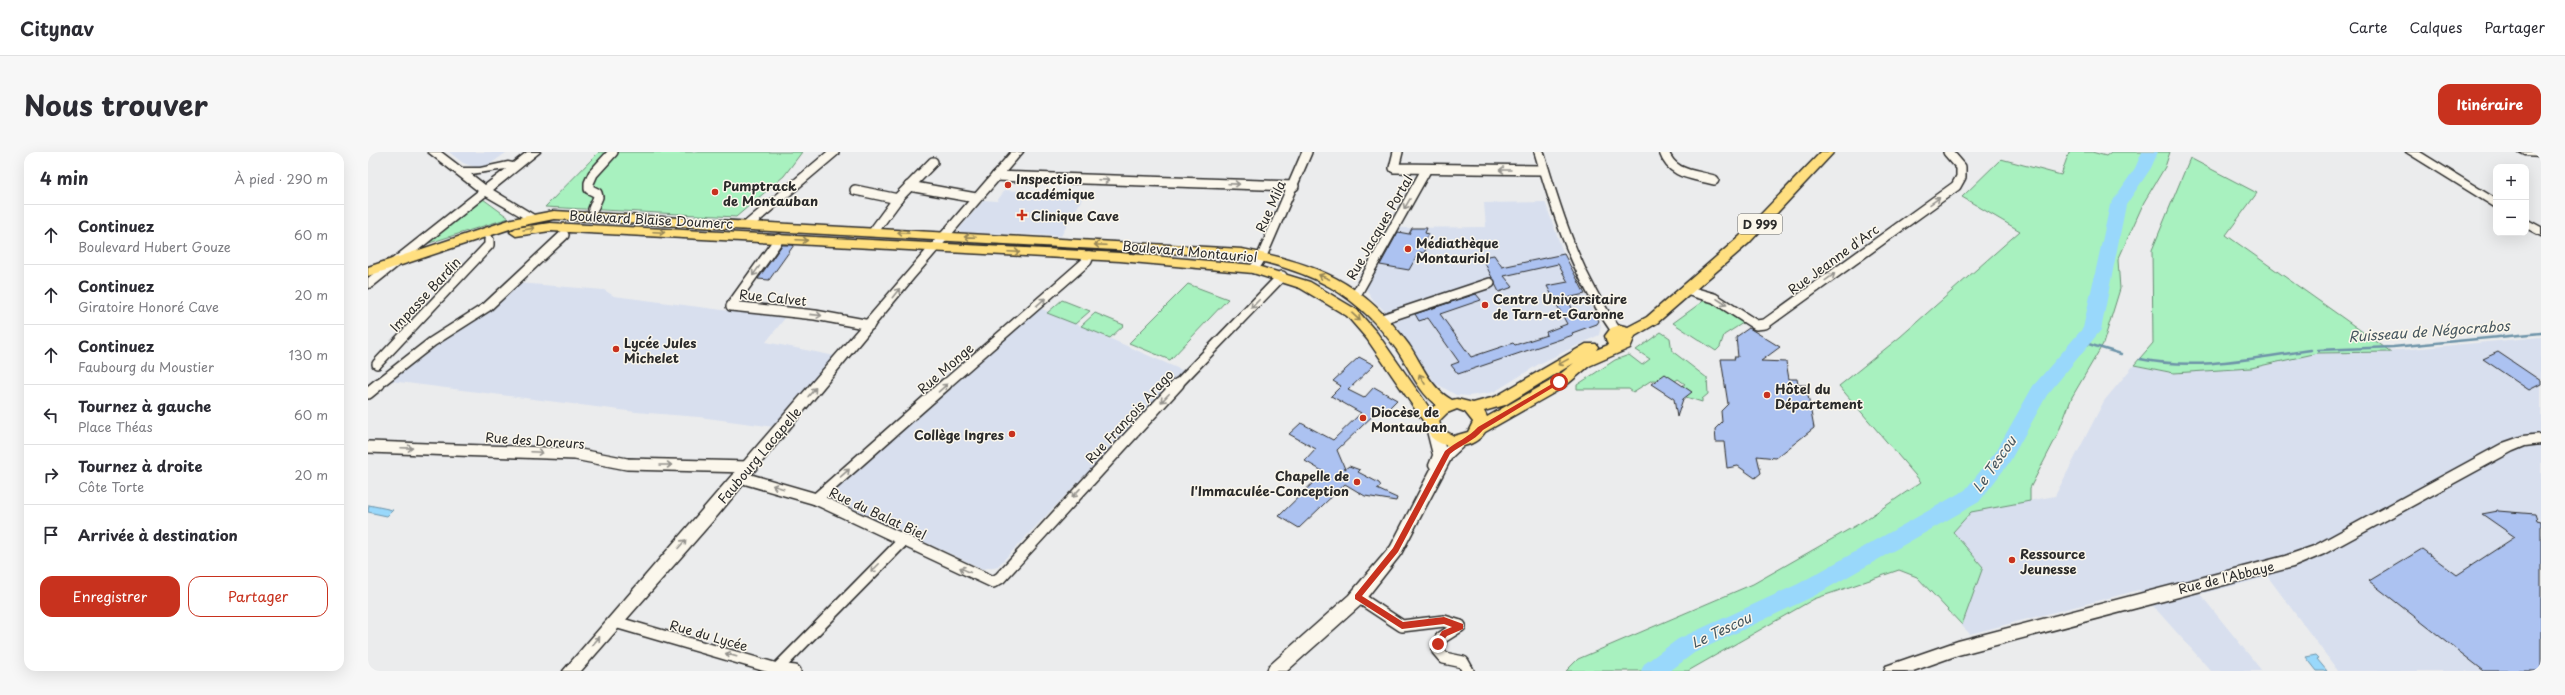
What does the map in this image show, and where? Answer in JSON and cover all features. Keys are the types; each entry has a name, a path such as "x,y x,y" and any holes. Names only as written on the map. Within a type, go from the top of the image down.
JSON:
{"main road":[{"path":"434,152 482,187 533,218"},
{"path":"393,264 508,165 528,152"},
{"path":"369,278 482,187 534,152"},
{"name":"Faubourg Lacapelle","path":"571,671 615,622 870,325 938,241 1018,152"},
{"name":"D 999","path":"1472,409 1494,404 1567,360 1619,337 1652,320 1744,240 1812,166 1828,152"},
{"path":"2412,152 2493,202"},
{"path":"2525,152 2541,153"},
{"path":"461,171 480,171 508,165"},
{"name":"Boulevard Blaise Doumerc","path":"369,278 393,264 489,230 533,218 554,215 586,215 874,231 938,241"},
{"path":"2529,225 2541,232"},
{"name":"Boulevard Blaise Doumerc","path":"369,278 518,231 550,227 779,239 938,241"},
{"name":"Boulevard Montauriol","path":"938,241 1199,249 1262,256 1314,273 1337,283 1356,295 1382,319 1406,352 1428,390 1440,401 1449,405"},
{"name":"Boulevard Montauriol","path":"938,241 1090,256 1188,262 1254,269 1305,284 1352,313 1372,336 1401,381 1422,405 1432,426"},
{"name":"D 999","path":"1480,428 1559,382 1619,337"},
{"path":"1275,671 1358,597 1396,550 1447,453 1462,441 1473,437 1480,428 1480,418 1472,409 1465,406 1449,405 1434,414 1432,426 1440,455 1421,501"},
{"path":"1432,426 1442,438 1462,441"},
{"name":"Rue de l'Abbaye","path":"1892,671 1945,651 2287,562 2319,550 2508,447 2523,441 2541,439"}],"street":[{"path":"593,209 598,197 597,193 588,189 587,182 590,176 605,164 613,152"},
{"path":"749,224 834,152"},
{"name":"Rue Mila","path":"1254,269 1262,256 1294,186 1307,152"},
{"path":"1398,152 1394,168 1426,170"},
{"path":"1539,152 1570,247 1589,287 1619,337"},
{"path":"1664,152 1668,163 1674,169 1714,180"},
{"name":"Rue Jeanne d'Arc","path":"1686,290 1695,290 1712,296 1756,325 1765,324 1956,186 1961,177 1961,167 1948,152"},
{"path":"874,231 898,199 932,162"},
{"name":"Rue Jacques Portal","path":"1356,295 1426,170 1544,170"},
{"path":"996,176 1294,186"},
{"path":"910,186 976,198"},
{"path":"855,190 898,199"},
{"path":"368,393 432,342 487,307 564,235"},
{"name":"Rue Calvet","path":"779,239 731,306 815,315 870,325"},
{"name":"Impasse Bardin","path":"377,364 489,245 489,240"},
{"name":"Rue Monge","path":"816,499 1087,261 1090,256"},
{"name":"Rue François Arago","path":"1000,578 1157,406 1282,276"},
{"path":"1382,319 1490,283"},
{"name":"Rue des Doreurs","path":"368,447 575,454 627,464 744,472"},
{"name":"Rue du Balat Biel","path":"744,472 816,499 993,582 1000,578"},
{"path":"777,669 903,541"},
{"path":"1358,597 1402,626 1444,621 1460,626 1445,634 1438,644 1438,651 1444,658 1462,662 1468,671"},
{"name":"Rue du Lycée","path":"615,622 777,669 795,671"}],"shaded area":[{"path":"449,152 507,152 489,165 477,168 463,163"},
{"name":"Clinique Cave","path":"1005,190 1083,197 1061,236 960,232 959,229 984,200 997,201"},
{"name":"Centre Universitaire de Tarn-et-Garonne","path":"1545,202 1563,252 1601,325 1599,335 1539,364 1494,392 1469,396 1456,395 1435,383 1390,316 1372,299 1364,285 1398,228 1486,227 1484,203"},
{"name":"Lycée Jules Michelet","path":"518,283 604,290 614,296 785,318 766,342 835,356 774,427 699,417 636,412 391,381 454,333 486,314"},
{"name":"Collège Ingres","path":"1040,308 1184,371 998,566 983,569 828,497"},
{"path":"2541,337 2541,671 2338,671 2268,577 2200,594 2262,671 2211,671 2139,590 1970,634 1962,626 1983,567 1953,532 1971,512 2055,496 2104,401 2134,365 2174,373 2251,368 2318,353 2400,350"}],"green space":[{"path":"599,152 802,152 784,176 736,217 545,207"},
{"path":"2069,152 2092,152 2106,156 2111,152 2170,152 2165,167 2144,202 2118,260 2120,289 2103,344 2072,397 2057,436 2030,488 2030,501 1971,512 1953,532 1983,567 1962,625 1917,577 1899,570 1814,599 1688,671 1566,671 1578,659 1753,584 1862,522 1921,482 1839,386 1900,337 2020,231 1962,197 2001,159 2061,175"},
{"path":"2190,158 2257,193 2226,235 2391,352 2318,353 2251,368 2174,373 2134,365 2153,343 2152,250"},
{"path":"483,199 509,218 426,244"},
{"path":"1188,284 1228,299 1170,360 1129,343"},
{"path":"1706,299 1743,323 1724,335 1720,347 1716,351 1673,323"},
{"path":"1062,300 1090,311 1075,324 1047,313"},
{"path":"1095,313 1124,325 1110,338 1081,326"},
{"path":"1661,332 1670,338 1672,351 1707,378 1708,394 1702,399 1702,402 1686,397 1691,392 1682,386 1685,384 1678,379 1675,381 1652,380 1633,392 1629,389 1577,389 1577,385 1615,360 1629,355 1642,365 1650,359 1636,350"}],"water":[{"path":"369,505 393,510 387,516 368,512"},
{"path":"2316,655 2319,658 2317,659 2327,671 2317,671 2306,657"}],"building":[{"name":"Médiathèque Montauriol","path":"1412,228 1427,228 1425,233 1428,234 1423,243 1428,244 1424,253 1419,252 1409,270 1380,265 1398,232 1409,234"},
{"path":"782,245 794,245 769,280 758,279"},
{"path":"1564,254 1585,294 1567,298 1576,316 1594,312 1599,321 1597,324 1572,333 1573,335 1458,374 1451,365 1459,362 1428,318 1419,321 1415,314 1476,294 1481,300 1440,314 1471,357 1513,343 1515,345 1547,335 1546,332 1567,324 1547,286 1568,282 1558,264 1504,276 1513,287 1499,292 1482,257 1494,255 1502,267"},
{"name":"Hôtel du Département","path":"1749,328 1780,347 1761,361 1786,362 1789,379 1797,379 1798,385 1806,385 1814,428 1776,458 1757,456 1761,473 1755,478 1738,466 1727,468 1724,442 1716,442 1715,429 1722,422 1721,411 1728,404 1721,359 1735,359 1734,357 1738,357 1736,337"},
{"path":"2498,352 2541,381 2541,384 2529,390 2483,359"},
{"path":"1359,357 1374,365 1348,390 1364,398 1374,387 1397,400 1386,411 1382,407 1337,450 1345,469 1349,466 1360,470 1358,472 1379,483 1381,486 1377,489 1397,498 1396,501 1365,496 1345,484 1299,528 1279,516 1324,472 1305,461 1316,449 1289,434 1301,423 1333,440 1361,413 1331,396 1341,386 1333,381"},
{"path":"1665,374 1692,392 1683,399 1677,417 1674,399 1651,384"},
{"path":"2498,511 2535,514 2537,520 2541,521 2541,671 2484,671 2369,581 2422,549 2457,575 2515,537 2482,514"}],"waterway":[{"name":"Le Tescou","path":"1652,671 1686,646 1806,590 1972,496 2002,458 2040,391 2092,330 2118,205 2143,168 2150,152"},
{"name":"Ruisseau de Négocrabos","path":"2318,350 2393,347 2541,333"},
{"name":"Ruisseau de Négocrabos","path":"2082,342 2121,354"},
{"name":"Ruisseau de Négocrabos","path":"2140,359 2183,364 2205,364 2247,360 2311,350"}],"tunnel":[{"path":"567,232 593,209"}],"place":[{"name":"Inspection académique","path":"1008,185"},
{"name":"Pumptrack de Montauban","path":"715,192"},
{"name":"Clinique Cave","path":"1022,215"},
{"name":"Médiathèque Montauriol","path":"1408,249"},
{"name":"Centre Universitaire de Tarn-et-Garonne","path":"1485,305"},
{"name":"Lycée Jules Michelet","path":"616,349"},
{"name":"Hôtel du Département","path":"1767,395"},
{"name":"Diocèse de Montauban","path":"1363,418"},
{"name":"Collège Ingres","path":"1012,434"},
{"name":"Chapelle de l'Immaculée-Conception","path":"1357,482"},
{"name":"Ressource Jeunesse","path":"2012,560"}],"route":[{"path":"1438,644 1445,634 1460,626 1444,621 1402,626 1358,597 1396,550 1447,453 1462,441 1473,437 1478,433 1480,428 1510,413 1559,382"}]}
